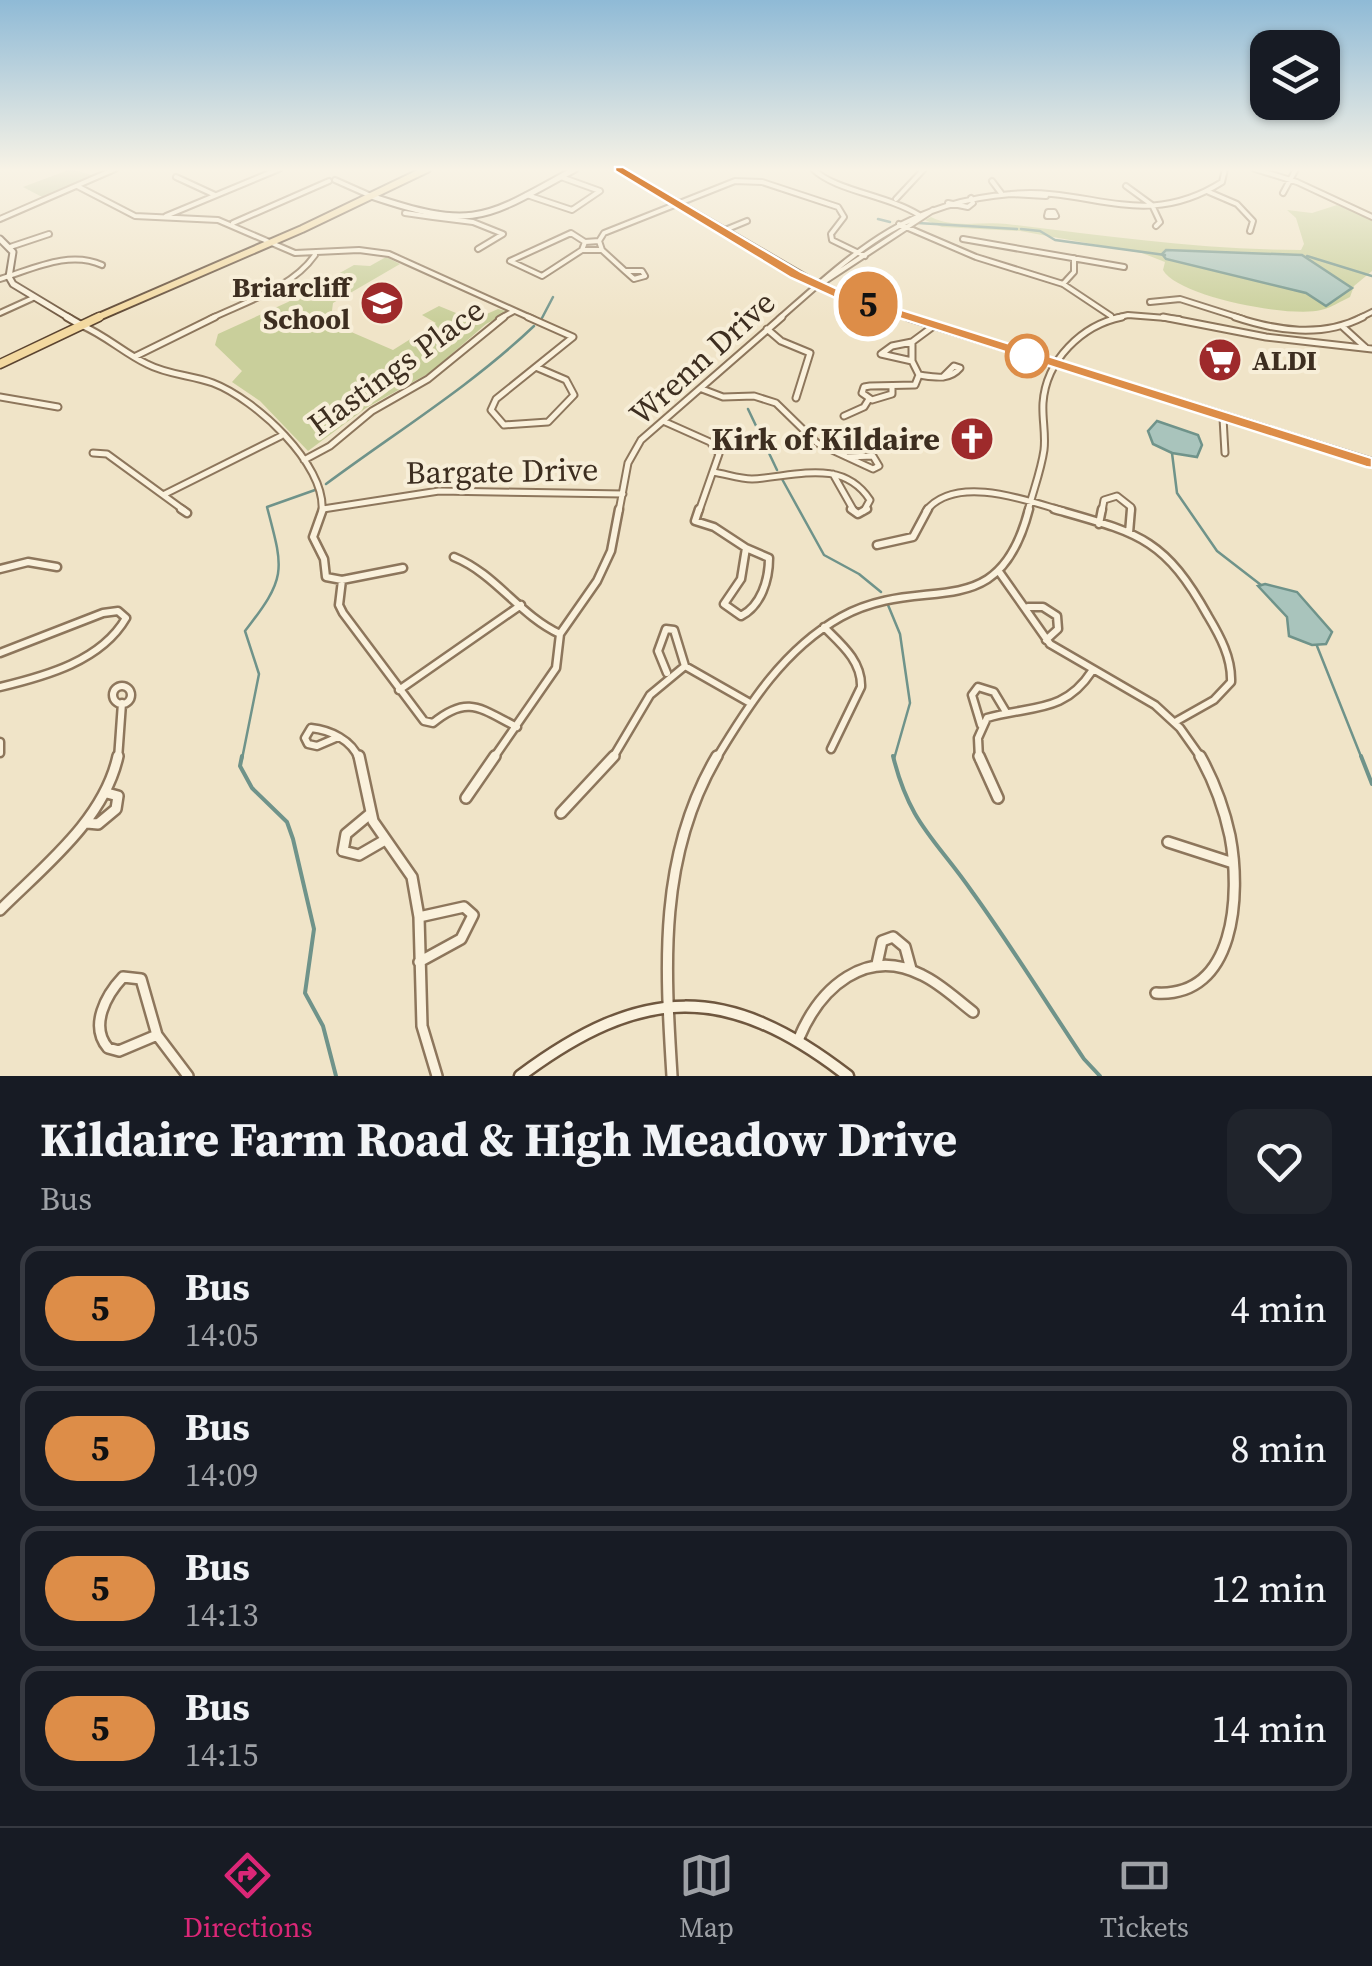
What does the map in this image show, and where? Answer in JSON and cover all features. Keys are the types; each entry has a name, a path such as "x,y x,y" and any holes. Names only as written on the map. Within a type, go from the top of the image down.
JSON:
{"main road":[{"path":"0,364 320,219"},
{"path":"707,219 818,286 1058,366 1372,462"},
{"path":"0,239 10,246 13,257 9,277 16,287 81,325"},
{"path":"520,1076 584,1030 621,1014 666,1004 724,1011 799,1038 848,1076"}],"street":[{"path":"210,219 232,224 294,253 359,250 389,254 573,338 496,399 491,410 504,425 548,422 574,395 566,380 538,368"},
{"path":"232,224 243,219"},
{"path":"458,219 503,234 478,249"},
{"path":"602,250 582,250 542,276 510,261 571,233 585,242 599,240 613,227 635,219"},
{"path":"843,219 830,234 832,240 865,256"},
{"path":"818,286 865,256 911,219"},
{"path":"1156,226 1159,219"},
{"path":"1250,231 1253,219"},
{"path":"725,230 747,221"},
{"path":"818,286 819,280 855,253 902,226"},
{"path":"902,226 976,257 1063,284 1112,317"},
{"path":"10,246 48,234"},
{"path":"599,240 602,250 625,271"},
{"path":"963,240 1124,266"},
{"path":"491,241 504,246"},
{"path":"582,250 585,242"},
{"path":"135,357 288,280 306,268 315,254"},
{"path":"0,279 78,258 92,258 102,265"},
{"path":"1063,284 1074,272 1074,258"},
{"name":"Wrenn Drive","path":"466,798 556,668 560,634 606,563 618,528 634,452 663,421 818,286"},
{"path":"0,312 33,298"},
{"path":"1150,302 1182,299 1302,333 1342,326 1371,314"},
{"name":"Hastings Place","path":"304,460 330,446 372,411 428,380 486,329 514,312"},
{"path":"672,1076 666,1004 668,895 678,840 703,780 750,703 792,656 824,628 866,606 906,596 973,588 1000,572 1013,556 1044,450 1044,395 1080,332 1112,317 1167,316 1269,337 1369,348"},
{"path":"81,325 156,368 225,388 245,400 281,436 304,460 320,486 323,509 314,537 326,577 342,580 404,568"},
{"path":"912,361 881,354 892,346 912,342 935,326"},
{"path":"1342,326 1369,348"},
{"path":"768,329 781,341 810,353 796,398"},
{"path":"892,388 892,394 882,400 869,399 862,393 864,388 915,385 919,375 912,361 912,342"},
{"path":"919,375 944,377"},
{"path":"702,388 723,397 770,400 810,438 846,457 873,469 879,466 874,456 846,457"},
{"path":"0,398 58,408"},
{"path":"844,416 869,399"},
{"path":"1223,418 1225,454"},
{"path":"663,421 714,445 720,458 701,496 694,521 766,554 770,573 762,596 746,616 741,616 724,604 741,579 746,548"},
{"path":"163,495 281,436"},
{"path":"93,453 107,454 187,513"},
{"path":"713,472 749,479 800,471 833,474 860,484 870,500 866,510 858,514 850,509 833,474"},
{"name":"Bargate Drive","path":"323,509 439,490 624,494"},
{"path":"877,544 914,537 928,507 944,499 982,492 1129,533 1151,543 1170,558 1231,660 1231,680 1226,690 1174,722"},
{"path":"1099,524 1104,500 1116,496 1131,507 1129,533"},
{"path":"454,557 484,569 543,627 560,634"},
{"path":"0,570 28,562 57,566"},
{"path":"1000,572 1028,607 1046,640 1092,671 1134,690 1174,722 1193,745 1218,793 1233,863 1232,914 1218,960 1194,988 1179,996 1156,994"},
{"path":"342,580 340,609 424,722 433,723 450,710 472,704 516,727"},
{"path":"399,690 521,605"},
{"path":"1028,607 1043,607 1057,616 1058,629 1046,640"},
{"path":"0,653 27,647 100,614 118,611 126,618 120,630 80,658 45,676 0,687"},
{"path":"824,628 850,654 864,681 860,699 839,726 831,749"},
{"path":"667,674 658,655 666,629 674,630 680,638 685,666"},
{"path":"685,666 750,703"},
{"path":"561,814 611,760 653,690 667,674 685,666"},
{"path":"981,726 987,718 1006,712 1064,703 1077,694 1092,671"},
{"path":"998,798 979,762 981,726 972,696 978,687 988,688 1001,698 1006,712"},
{"path":"0,910 86,823 107,793 123,742 122,702"},
{"path":"338,737 358,752 370,814 408,869 420,917 422,1026 437,1076"},
{"path":"0,742 0,752"},
{"path":"86,823 98,824 116,809 118,796 107,793"},
{"path":"370,814 346,834 342,851 363,854 385,840"},
{"path":"1168,842 1233,863"},
{"path":"419,962 457,942 474,920 470,909 464,907 420,917"},
{"path":"878,964 878,946 886,937 893,937 906,947 911,969"},
{"path":"799,1038 806,1018 823,993 844,976 878,964 911,969 973,1012"},
{"path":"157,1035 120,1052 112,1049 100,1034 102,1008 110,991 123,978 142,978 157,1035 188,1076"}],"green space":[{"path":"1296,219 1372,219 1372,271 1354,286 1350,297 1325,309 1286,311 1236,303 1190,289 1163,270 1165,262 1142,253 1020,231 942,227 925,220 1007,224 1190,245 1301,250 1304,244"},
{"path":"386,257 400,264 333,303 331,318 335,325 393,350 436,323 422,315 439,306 473,320 498,309 509,312 486,324 431,372 366,408 308,451 260,401 232,382 242,371 215,345 218,334 288,302 354,265 370,266"}],"water":[{"path":"1166,250 1302,255 1352,288 1326,306 1306,293 1166,259 1162,254"},
{"path":"1157,421 1198,435 1202,445 1197,457 1172,453 1153,444 1148,431"},
{"path":"1265,584 1297,592 1332,632 1326,644 1312,645 1289,636 1287,617 1258,586"}],"waterway":[{"path":"879,219 890,222"},
{"path":"918,223 1017,229"},
{"path":"1021,229 1040,231 1055,240 1165,255"},
{"path":"1307,256 1372,276"},
{"path":"542,318 553,297"},
{"path":"326,484 459,389 534,326"},
{"path":"748,409 777,470"},
{"path":"1172,453 1177,493 1217,551 1261,585"},
{"path":"782,479 824,555 859,574 881,592"},
{"path":"242,759 259,674 245,631 269,598 278,573 277,546 267,507 315,490"},
{"path":"888,605 900,634 910,703 894,759"},
{"path":"1317,646 1362,759"},
{"path":"242,756 240,766 252,788 287,822 293,839 314,929 305,993 323,1026 336,1076"},
{"path":"893,756 907,799 925,830 960,874 1084,1059 1100,1076"},
{"path":"1361,756 1372,784"}],"bus line":[{"name":"5","path":"706,219 796,275 838,294 1372,462"}],"place":[{"name":"Briarcliff School","path":"382,303"},
{"name":"ALDI","path":"1220,360"},
{"name":"Kirk of Kildaire","path":"972,439"}]}
